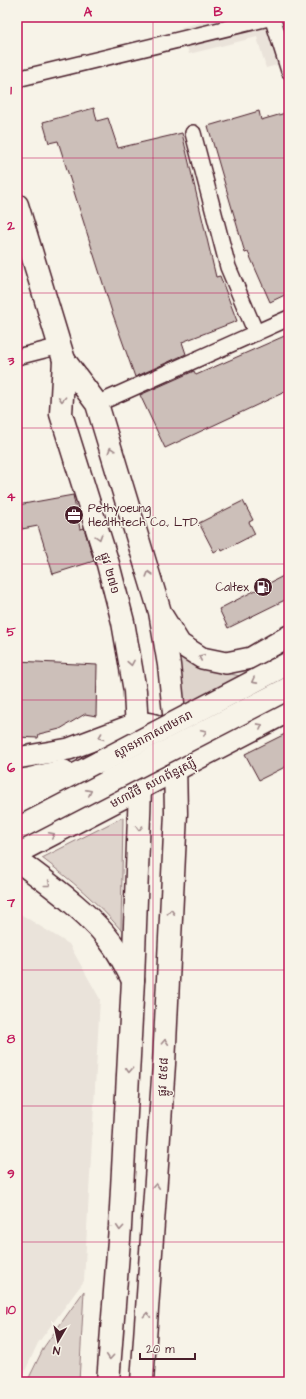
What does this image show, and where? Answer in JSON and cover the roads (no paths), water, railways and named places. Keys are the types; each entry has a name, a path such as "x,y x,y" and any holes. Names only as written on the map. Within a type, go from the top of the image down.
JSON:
{"main road":[{"name":"ផ្លូវ ២៧១","path":"17,205 62,353 62,414 108,564 123,622 132,668 138,723 140,789"},
{"name":"ផ្លូវ ២៧១","path":"62,353 97,404 160,612 172,688 177,771"},
{"path":"160,612 180,644 202,658 226,663 251,658 289,636"},
{"name":"ស្ពានអាកាស៧មករា","path":"17,805 289,663"},
{"name":"ស្ពានអាកាស៧មករា","path":"17,830 289,688"},
{"name":"មហាវិថី សហព័ន្ធរុស្ស៊ី","path":"17,853 177,771 289,711"},
{"path":"17,758 69,749 138,723 159,726 176,740"},
{"path":"17,781 100,762"},
{"name":"ផ្លូវ ៥៩៨","path":"142,1382 164,1064 177,771"},
{"path":"108,1382 121,1219 133,980 140,789"},
{"path":"17,818 42,819 95,813"},
{"path":"17,860 66,898 97,927 115,947 133,980"}],"street":[{"path":"17,79 272,17 289,71"},
{"path":"193,133 228,267 256,333"},
{"path":"97,404 289,318"},
{"path":"17,357 62,353"}],"place":[{"name":"Pethyoeung Healthtech Co., LTD.","path":"74,515"},
{"name":"Caltex","path":"263,587"}]}
